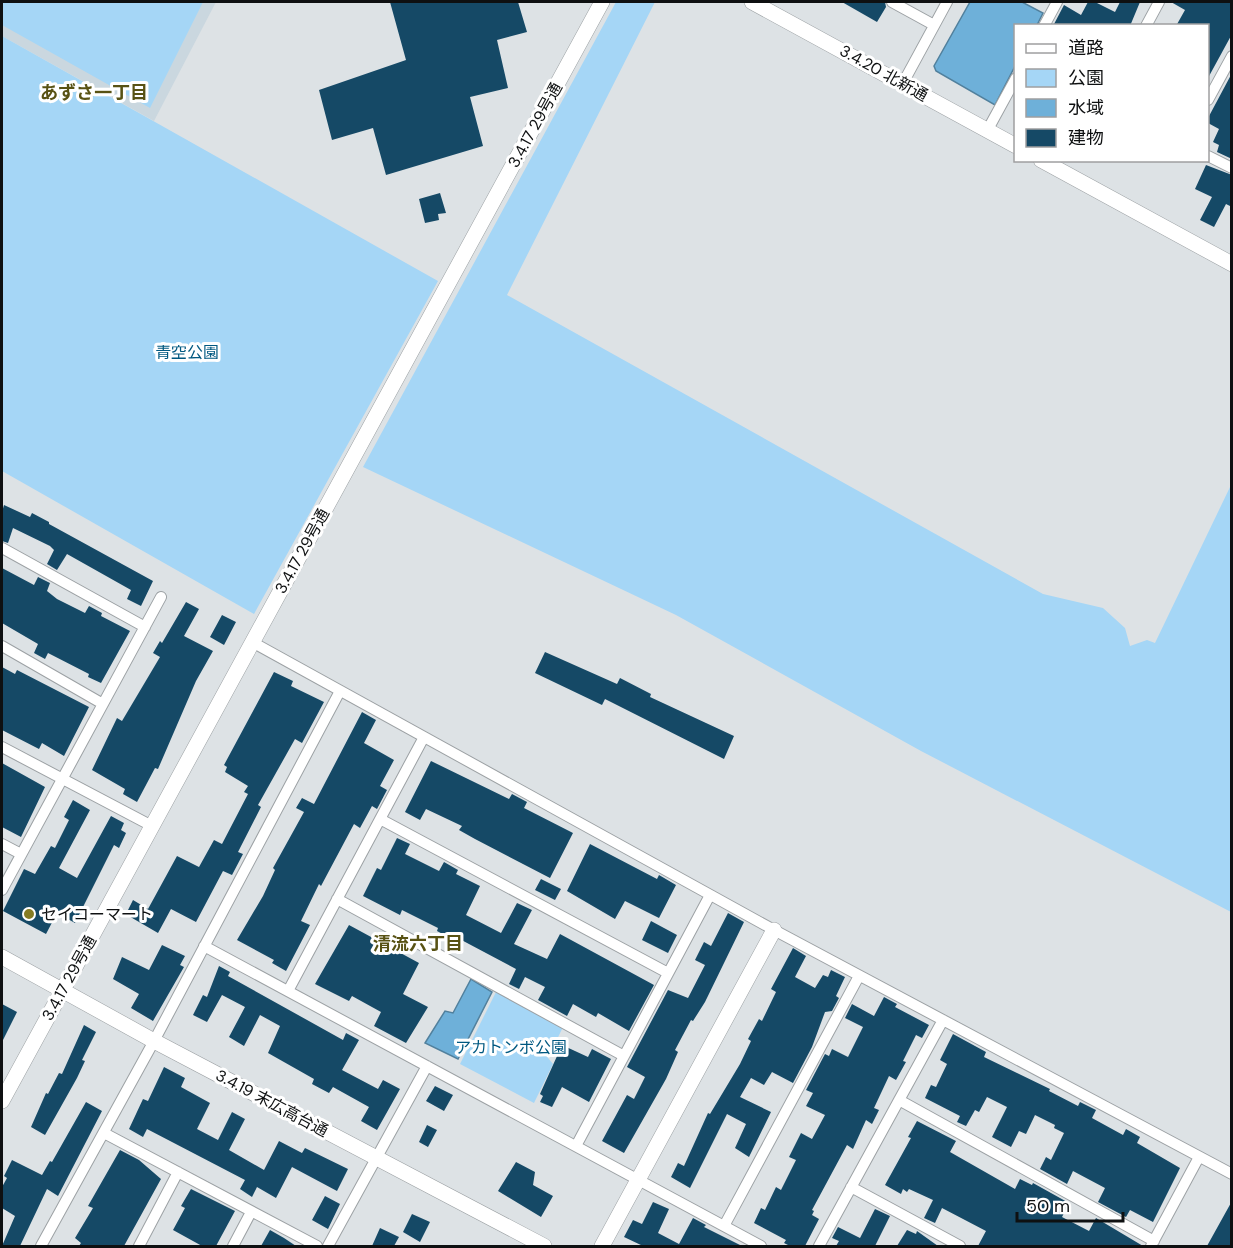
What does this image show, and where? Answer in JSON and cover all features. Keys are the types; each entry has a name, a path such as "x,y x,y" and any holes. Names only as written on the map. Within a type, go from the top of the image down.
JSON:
{"street":[{"name":"3.4.17 29号通","path":"2,1101 602,2"},
{"name":"3.4.20 北新通","path":"752,2 1014,145"},
{"path":"892,2 934,25"},
{"path":"903,83 947,2"},
{"path":"1045,24 1057,2"},
{"path":"1147,24 1159,2"},
{"path":"1209,98 1232,56"},
{"path":"987,131 1014,82"},
{"path":"1209,156 1232,168"},
{"path":"1045,162 1231,264"},
{"path":"2,548 145,627"},
{"path":"2,891 162,597"},
{"path":"252,642 774,930 1232,1174"},
{"path":"2,646 103,704"},
{"path":"41,1246 154,1041 340,691"},
{"path":"288,991 424,737"},
{"path":"2,747 152,826"},
{"path":"380,819 668,973"},
{"path":"2,844 21,854"},
{"path":"576,1146 710,895"},
{"path":"338,899 624,1056"},
{"path":"602,1246 774,930"},
{"path":"204,946 761,1246"},
{"name":"3.4.19 末広高台通","path":"2,957 154,1041 544,1246"},
{"path":"724,1226 859,976"},
{"path":"819,1246 943,1020"},
{"path":"328,1246 427,1066"},
{"path":"899,1100 1152,1244 1199,1157"},
{"path":"104,1133 317,1246"},
{"path":"139,1246 178,1172"},
{"path":"851,1188 960,1246"},
{"path":"233,1246 251,1212"},
{"path":"933,1246 939,1235"}],"shaded area":[{"path":"2,2 216,2 154,121 2,36"}],"green space":[{"path":"2,2 203,2 150,108 2,25"},
{"path":"616,2 655,2 507,295 1043,594 1103,608 1125,628 1130,646 1147,640 1155,643 1231,485 1231,912 921,751 676,615 363,467"},
{"name":"青空公園","path":"2,36 438,281 254,614 2,471"},
{"name":"アカトンボ公園","path":"496,992 563,1027 548,1058 553,1064 534,1103 460,1064"}],"water":[{"path":"970,2 1022,2 1043,13 1038,24 1014,24 1014,68 995,105 936,71 934,66"},
{"path":"471,979 492,992 458,1059 425,1043 445,1011 453,1013"}],"building":[{"path":"390,2 518,2 527,32 497,40 508,88 470,97 483,146 386,175 373,128 332,140 319,90 406,60"},
{"path":"842,2 885,2 886,7 877,22"},
{"path":"1088,2 1095,2 1115,12 1120,2 1140,2 1131,24 1054,24 1064,5 1081,15"},
{"path":"1171,2 1232,2 1232,34 1209,76 1209,24 1177,24 1185,10"},
{"path":"1232,73 1232,159 1217,152 1219,145 1213,142 1219,129 1209,124 1209,116"},
{"path":"1206,165 1232,175 1232,207 1226,204 1214,227 1200,220 1212,197 1195,189"},
{"path":"440,193 446,213 438,214 439,220 425,223 419,199"},
{"path":"4,505 30,517 32,513 153,581 141,606 127,599 131,590 67,554 57,570 47,564 54,550 13,528 8,543 2,541"},
{"path":"2,568 34,585 38,577 50,583 47,591 57,599 85,613 89,606 102,613 101,616 130,631 101,683 88,677 89,674 48,653 45,659 34,653 38,644 2,623"},
{"path":"186,602 199,609 184,636 213,651 196,681 158,769 155,768 137,802 123,794 125,789 92,770 117,718 122,721 160,657 153,653 160,641 162,643"},
{"path":"222,615 236,622 224,645 210,637"},
{"path":"545,652 617,684 620,678 651,694 650,697 734,736 724,759 605,699 602,705 535,673"},
{"path":"2,667 15,674 17,670 89,707 64,756 42,743 39,749 2,730"},
{"path":"274,672 293,681 291,686 324,702 302,743 295,739 258,805 261,807 238,852 243,854 232,875 223,871 196,922 171,909 158,933 127,915 128,910 133,900 148,909 177,856 199,867 214,840 222,844 248,794 244,792 248,786 225,772 227,767 224,765"},
{"path":"362,712 376,720 364,743 394,760 380,786 387,790 377,809 372,806 360,828 354,824 321,886 319,884 301,921 310,925 286,971 272,963 274,960 237,940 263,896 275,870 273,868 304,812 296,808 302,798 314,804"},
{"path":"431,761 509,799 512,794 527,802 524,808 573,833 550,878 459,830 462,826 426,809 420,820 405,812"},
{"path":"2,763 45,787 21,837 2,827"},
{"path":"73,800 90,810 59,868 77,878 111,816 124,823 121,830 126,833 119,848 114,845 75,923 57,913 46,934 3,911 24,869 35,874 51,846 55,848 69,820 64,817"},
{"path":"397,838 410,844 405,854 439,871 444,862 458,870 456,874 480,886 466,915 501,933 517,903 532,910 514,944 547,959 560,934 654,985 629,1031 598,1013 596,1017 573,1004 567,1016 538,1000 545,987 525,977 519,989 509,984 516,969 452,935 450,938 437,931 438,928 402,910 400,915 363,896 377,868 381,870"},
{"path":"590,844 657,879 659,875 676,885 659,918 625,901 615,919 567,891"},
{"path":"541,879 561,889 555,900 535,890"},
{"path":"728,913 744,922 705,1002 693,1021 691,1020 675,1050 678,1052 666,1079 624,1153 602,1141 627,1095 634,1099 645,1077 627,1067 668,990 688,998 705,965 695,960 704,942 711,946"},
{"path":"651,921 677,935 668,953 642,940"},
{"path":"349,925 419,963 403,994 428,1007 406,1043 374,1026 381,1012 352,996 349,1001 315,984"},
{"path":"162,945 185,956 180,965 184,967 153,1021 131,1008 139,994 113,979 122,957 149,970"},
{"path":"793,948 806,956 795,977 815,988 823,975 828,977 831,970 845,977 836,996 839,998 832,1011 825,1012 812,1047 793,1083 772,1072 764,1085 751,1078 740,1097 771,1112 749,1157 735,1148 746,1124 727,1114 690,1188 671,1177 678,1163 684,1166 708,1113 710,1114 740,1064 751,1041 748,1039 759,1019 762,1021 776,992 771,989"},
{"path":"219,966 230,972 228,976 343,1040 346,1033 359,1040 342,1070 378,1089 383,1080 400,1089 377,1130 361,1121 369,1107 333,1087 329,1093 312,1084 314,1079 268,1053 280,1026 260,1015 244,1046 229,1037 245,1007 222,995 207,1022 193,1015 203,995 207,997"},
{"path":"884,997 897,1004 895,1007 929,1025 922,1038 916,1035 903,1061 906,1062 896,1080 889,1076 874,1108 879,1110 872,1124 866,1120 853,1149 847,1145 812,1210 814,1211 812,1215 819,1219 805,1246 790,1246 784,1243 786,1240 754,1223 761,1208 765,1210 776,1187 781,1190 796,1160 789,1157 801,1133 812,1139 825,1115 806,1106 813,1093 806,1090 825,1054 829,1056 832,1049 848,1057 863,1027 845,1018 852,1004 874,1016"},
{"path":"2,1004 17,1012 2,1042"},
{"path":"84,1025 96,1032 82,1060 85,1061 77,1078 45,1135 31,1127 46,1093 48,1094 59,1073 62,1074"},
{"path":"953,1034 986,1052 984,1057 1050,1089 1049,1091 1078,1106 1080,1102 1096,1110 1092,1118 1123,1135 1126,1129 1140,1137 1137,1143 1180,1168 1153,1222 1130,1210 1126,1217 1098,1202 1105,1188 1073,1171 1067,1184 1040,1169 1046,1157 1051,1160 1064,1133 1054,1128 1055,1125 1035,1115 1026,1134 1019,1131 1011,1147 992,1137 1007,1107 987,1097 979,1112 975,1110 966,1126 957,1122 960,1116 925,1098 931,1085 936,1087 947,1064 940,1060"},
{"path":"562,1045 588,1057 592,1049 611,1059 589,1102 562,1087 552,1107 540,1102 543,1096 540,1094"},
{"path":"164,1067 185,1078 181,1087 210,1103 197,1129 218,1140 232,1112 245,1119 229,1150 264,1170 279,1141 302,1153 305,1148 348,1169 337,1191 292,1167 276,1198 257,1187 252,1197 240,1189 245,1180 147,1129 143,1137 129,1129 143,1099 148,1101"},
{"path":"435,1086 453,1095 444,1111 426,1101"},
{"path":"86,1102 102,1111 58,1196 47,1189 20,1246 2,1246 15,1216 2,1208 2,1187 7,1178 4,1176 12,1160 42,1175 50,1161 52,1162"},
{"path":"917,1121 956,1141 950,1152 1015,1189 1020,1179 1032,1185 1033,1183 1069,1203 1062,1217 1089,1231 1096,1218 1143,1246 978,1246 986,1231 942,1208 935,1223 924,1218 933,1200 909,1189 907,1192 903,1189 901,1194 885,1185 911,1138 908,1137"},
{"path":"427,1125 437,1130 428,1147 419,1142"},
{"path":"120,1150 139,1160 161,1179 124,1246 79,1246 81,1243 75,1238 93,1208 88,1206"},
{"path":"516,1162 535,1172 533,1185 553,1196 541,1217 498,1191"},
{"path":"191,1189 235,1211 216,1246 202,1246 173,1230 185,1208 181,1206"},
{"path":"325,1196 340,1204 328,1229 312,1220"},
{"path":"1232,1201 1232,1246 1207,1246"},
{"path":"653,1202 669,1209 658,1233 679,1244 693,1218 706,1225 704,1227 742,1246 643,1246 624,1237 633,1220 642,1224"},
{"path":"875,1209 890,1216 875,1246 836,1246 839,1241 832,1238 838,1227 860,1238"},
{"path":"412,1214 430,1222 420,1242 403,1232"},
{"path":"380,1228 399,1237 394,1246 372,1246"},
{"path":"270,1230 284,1238 296,1246 261,1246"},
{"path":"907,1230 916,1234 917,1231 938,1246 897,1246"}],"place":[{"name":"セイコーマート","path":"29,914"}],"district":[{"name":"あずさ一丁目","path":"94,93"},
{"name":"清流六丁目","path":"418,944"}]}
